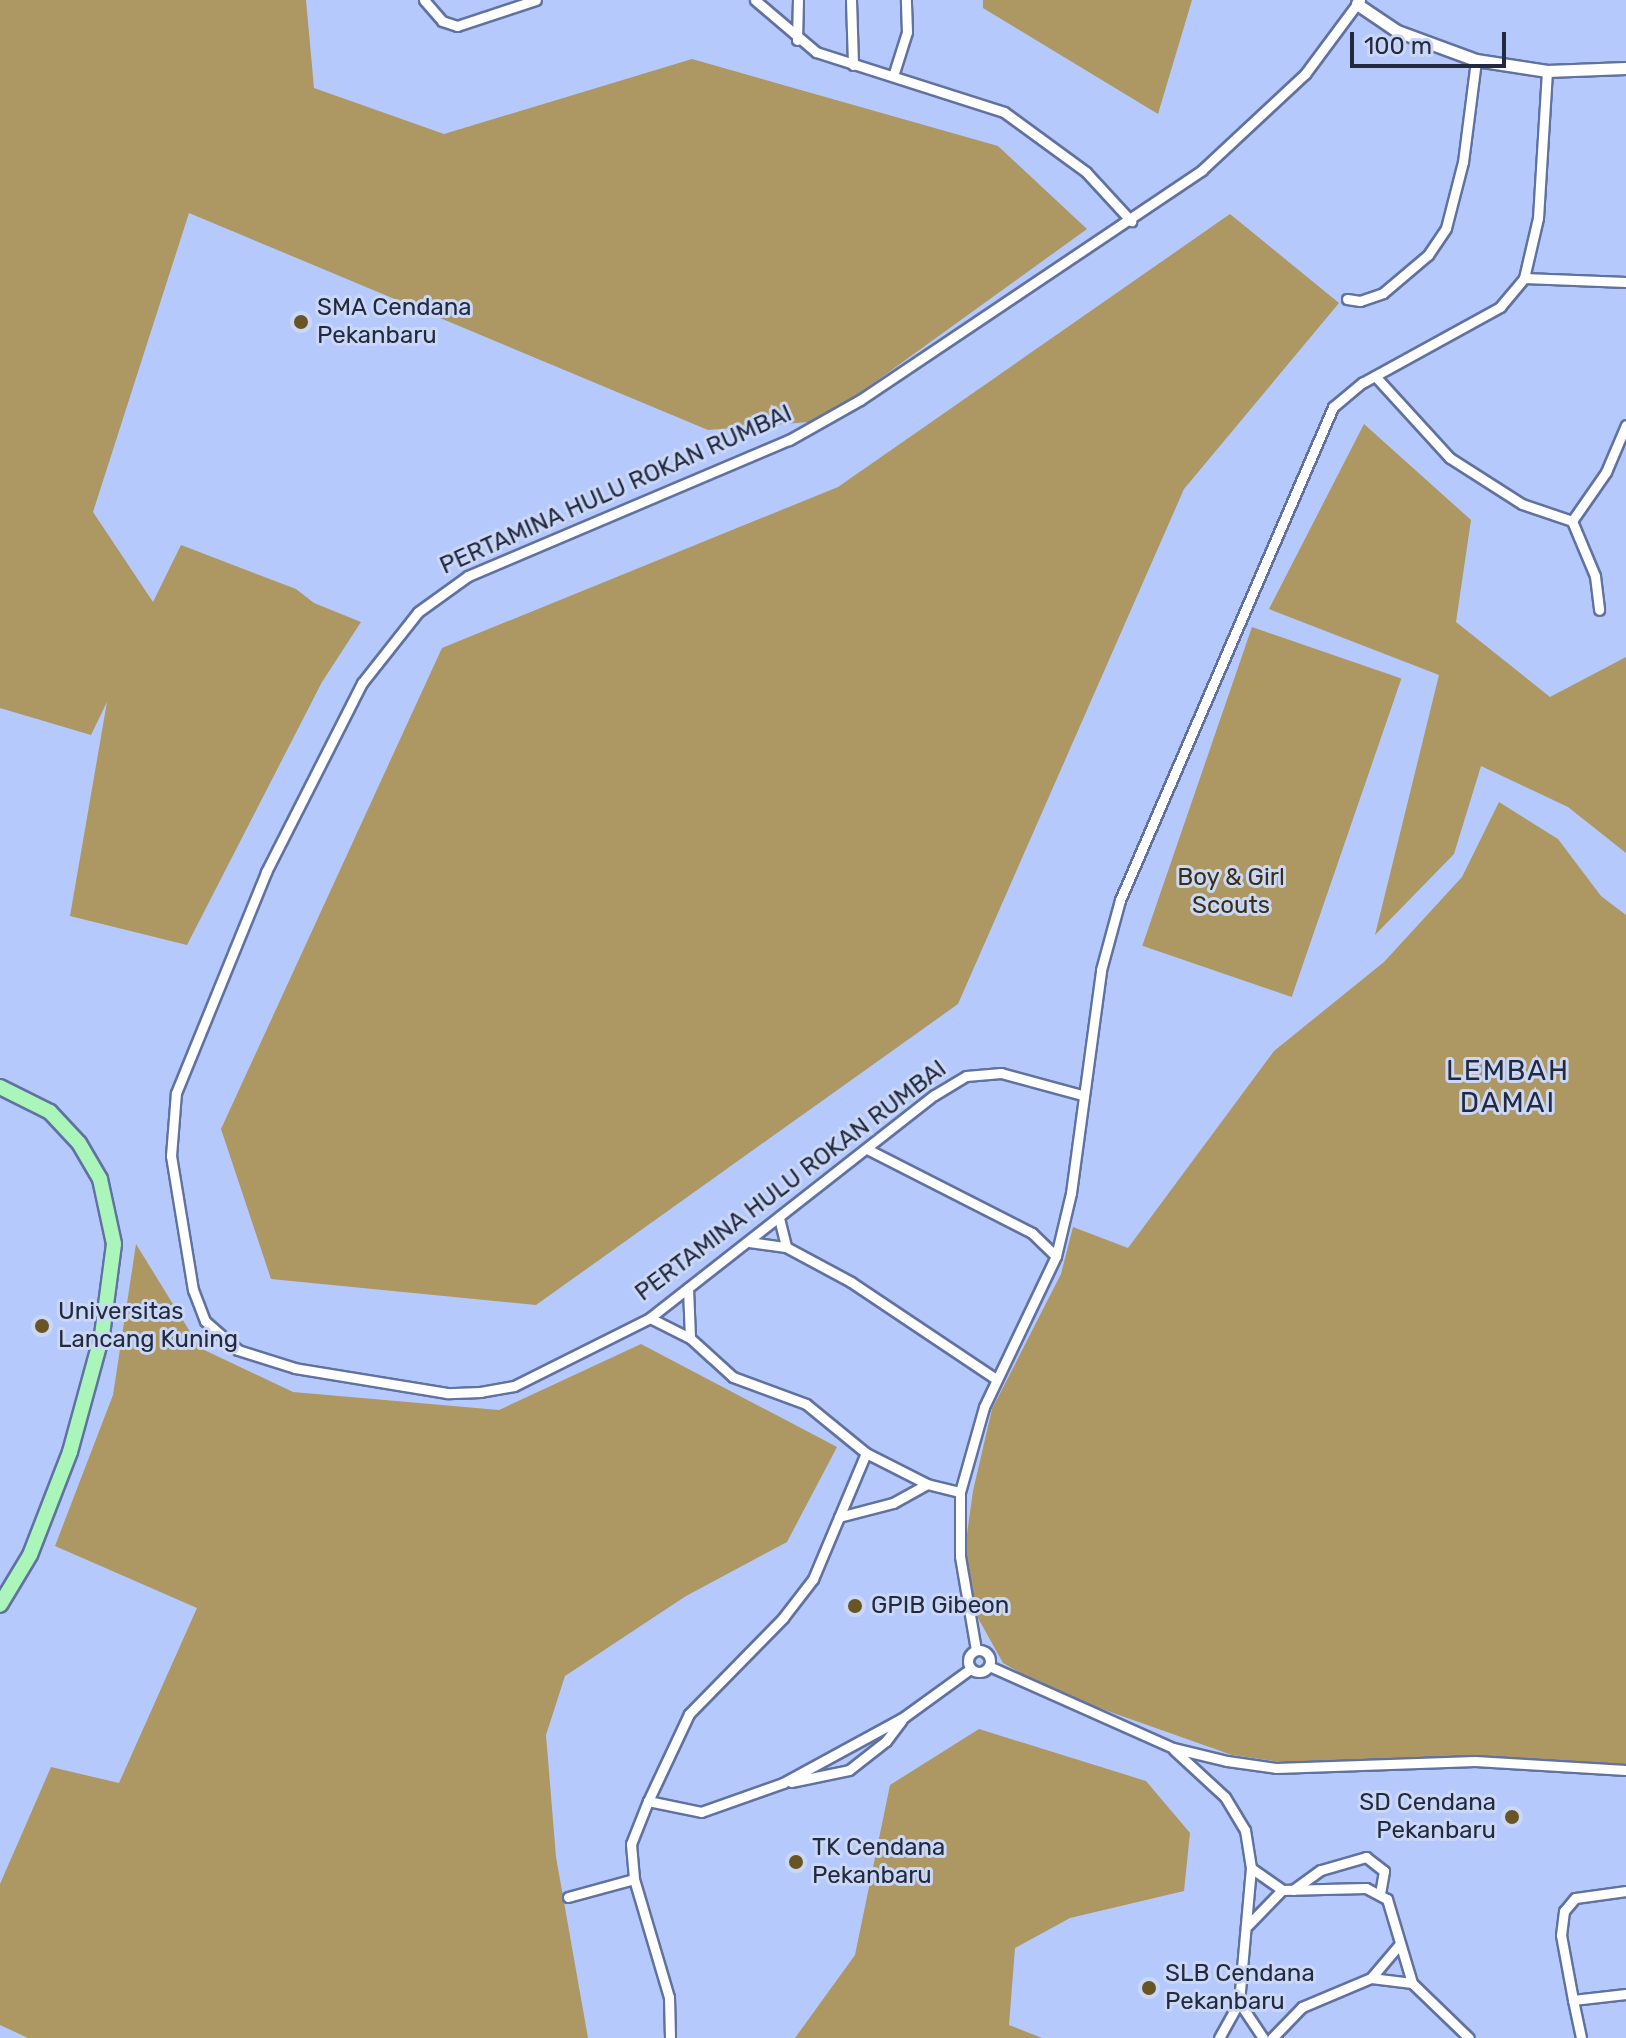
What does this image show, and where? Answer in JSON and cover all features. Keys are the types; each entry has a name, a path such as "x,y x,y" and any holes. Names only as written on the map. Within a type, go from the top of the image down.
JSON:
{"main road":[{"path":"0,1087 50,1112 79,1143 100,1179 114,1244 102,1335 70,1452 30,1555 0,1605"}],"street":[{"path":"424,0 442,21 457,26 536,0"},
{"path":"755,0 797,40 853,65 894,73 1004,112 1086,172 1131,221"},
{"path":"797,40 798,0"},
{"path":"851,0 853,65"},
{"path":"894,73 907,32 906,0"},
{"name":"PERTAMINA HULU ROKAN RUMBAI","path":"1082,1095 1001,1073 966,1076 934,1095 869,1150 650,1318 514,1386 447,1393 256,1358 238,1350 205,1321 193,1290 180,1223 170,1131 176,1093 266,872 362,683 395,637 436,595 501,560 789,440 860,400 1131,221 1202,170 1273,108 1358,2 1397,31 1476,60 1547,71 1626,68"},
{"path":"1347,299 1360,301 1383,293 1428,255 1446,228 1463,162 1476,60"},
{"path":"976,1650 963,1584 960,1492 970,1447 996,1379 1056,1256 1071,1193 1101,970 1120,900 1320,430 1344,394 1489,314 1524,278 1538,218 1547,71"},
{"path":"1524,278 1626,282"},
{"path":"1375,376 1450,458 1522,504 1572,521 1595,576 1599,610"},
{"path":"1572,521 1601,482 1626,425"},
{"path":"869,1150 1032,1233 1056,1256"},
{"path":"779,1218 786,1247"},
{"path":"749,1242 786,1247 893,1308 996,1379"},
{"path":"688,1288 690,1338"},
{"path":"650,1318 690,1338 733,1377 806,1404 866,1453 927,1484 960,1492"},
{"path":"670,2038 669,1997 634,1879 631,1844 689,1714 783,1618 813,1579 866,1453"},
{"path":"839,1517 893,1503 927,1484"},
{"path":"976,1650 988,1654 989,1666"},
{"path":"970,1669 967,1658 976,1650"},
{"path":"970,1669 980,1673 989,1666"},
{"path":"989,1666 1173,1748 1276,1768 1475,1761 1626,1770"},
{"path":"783,1783 904,1717 970,1669"},
{"path":"648,1801 701,1812 783,1783 849,1770 886,1741 904,1717"},
{"path":"1173,1748 1225,1797 1245,1830 1251,1868 1239,2002 1219,2038"},
{"path":"1293,1890 1321,1870 1366,1857 1384,1871 1380,1894"},
{"path":"1251,1868 1282,1890 1366,1888 1380,1894 1393,1909 1399,1945 1412,1983 1469,2038"},
{"path":"568,1897 634,1879"},
{"path":"1248,1925 1282,1890"},
{"path":"1581,2038 1561,1935 1564,1911 1584,1895 1626,1891"},
{"path":"1272,2038 1302,2007 1371,1978 1399,1945"},
{"path":"1371,1978 1412,1983"},
{"path":"1573,2000 1626,1994"},
{"path":"1239,2002 1263,2038"}],"green space":[{"path":"0,0 306,0 314,88 444,134 692,59 998,146 1087,229 821,421 708,430 189,213 93,512 153,602 181,545 296,589 314,603 361,622 322,682 187,945 70,916 107,702 91,735 0,708"},
{"path":"983,0 1192,0 1158,114 983,8"},
{"path":"1230,214 1339,303 1184,489 958,1004 536,1305 271,1279 221,1129 442,648 838,487"},
{"path":"1364,424 1471,520 1456,622 1550,697 1626,657 1626,853 1568,807 1481,766 1454,854 1375,935 1439,675 1269,609"},
{"name":"Boy & Girl Scouts","path":"1252,627 1401,678 1292,997 1142,946"},
{"path":"1499,802 1558,839 1601,896 1626,915 1626,1766 1281,1762 1232,1755 1054,1692 1003,1663 978,1618 963,1563 973,1491 992,1409 1061,1274 1073,1227 1128,1248 1274,1051 1384,962 1462,877"},
{"path":"136,1244 200,1348 293,1392 499,1410 641,1344 837,1447 787,1542 686,1596 565,1676 546,1735 556,1857 588,2038 28,2038 0,2025 0,1884 51,1767 119,1783 197,1608 55,1546 113,1395"},
{"path":"979,1729 1146,1781 1190,1833 1184,1891 1070,1918 1015,1948 1009,2025 1042,2038 795,2038 855,1955 890,1785"}],"place":[{"name":"SMA Cendana Pekanbaru","path":"301,322"},
{"name":"Universitas Lancang Kuning","path":"42,1326"},
{"name":"GPIB Gibeon","path":"855,1606"},
{"name":"SD Cendana Pekanbaru","path":"1512,1817"},
{"name":"TK Cendana Pekanbaru","path":"796,1862"},
{"name":"SLB Cendana Pekanbaru","path":"1149,1988"}],"district":[{"name":"LEMBAH DAMAI","path":"1508,1087"}]}
